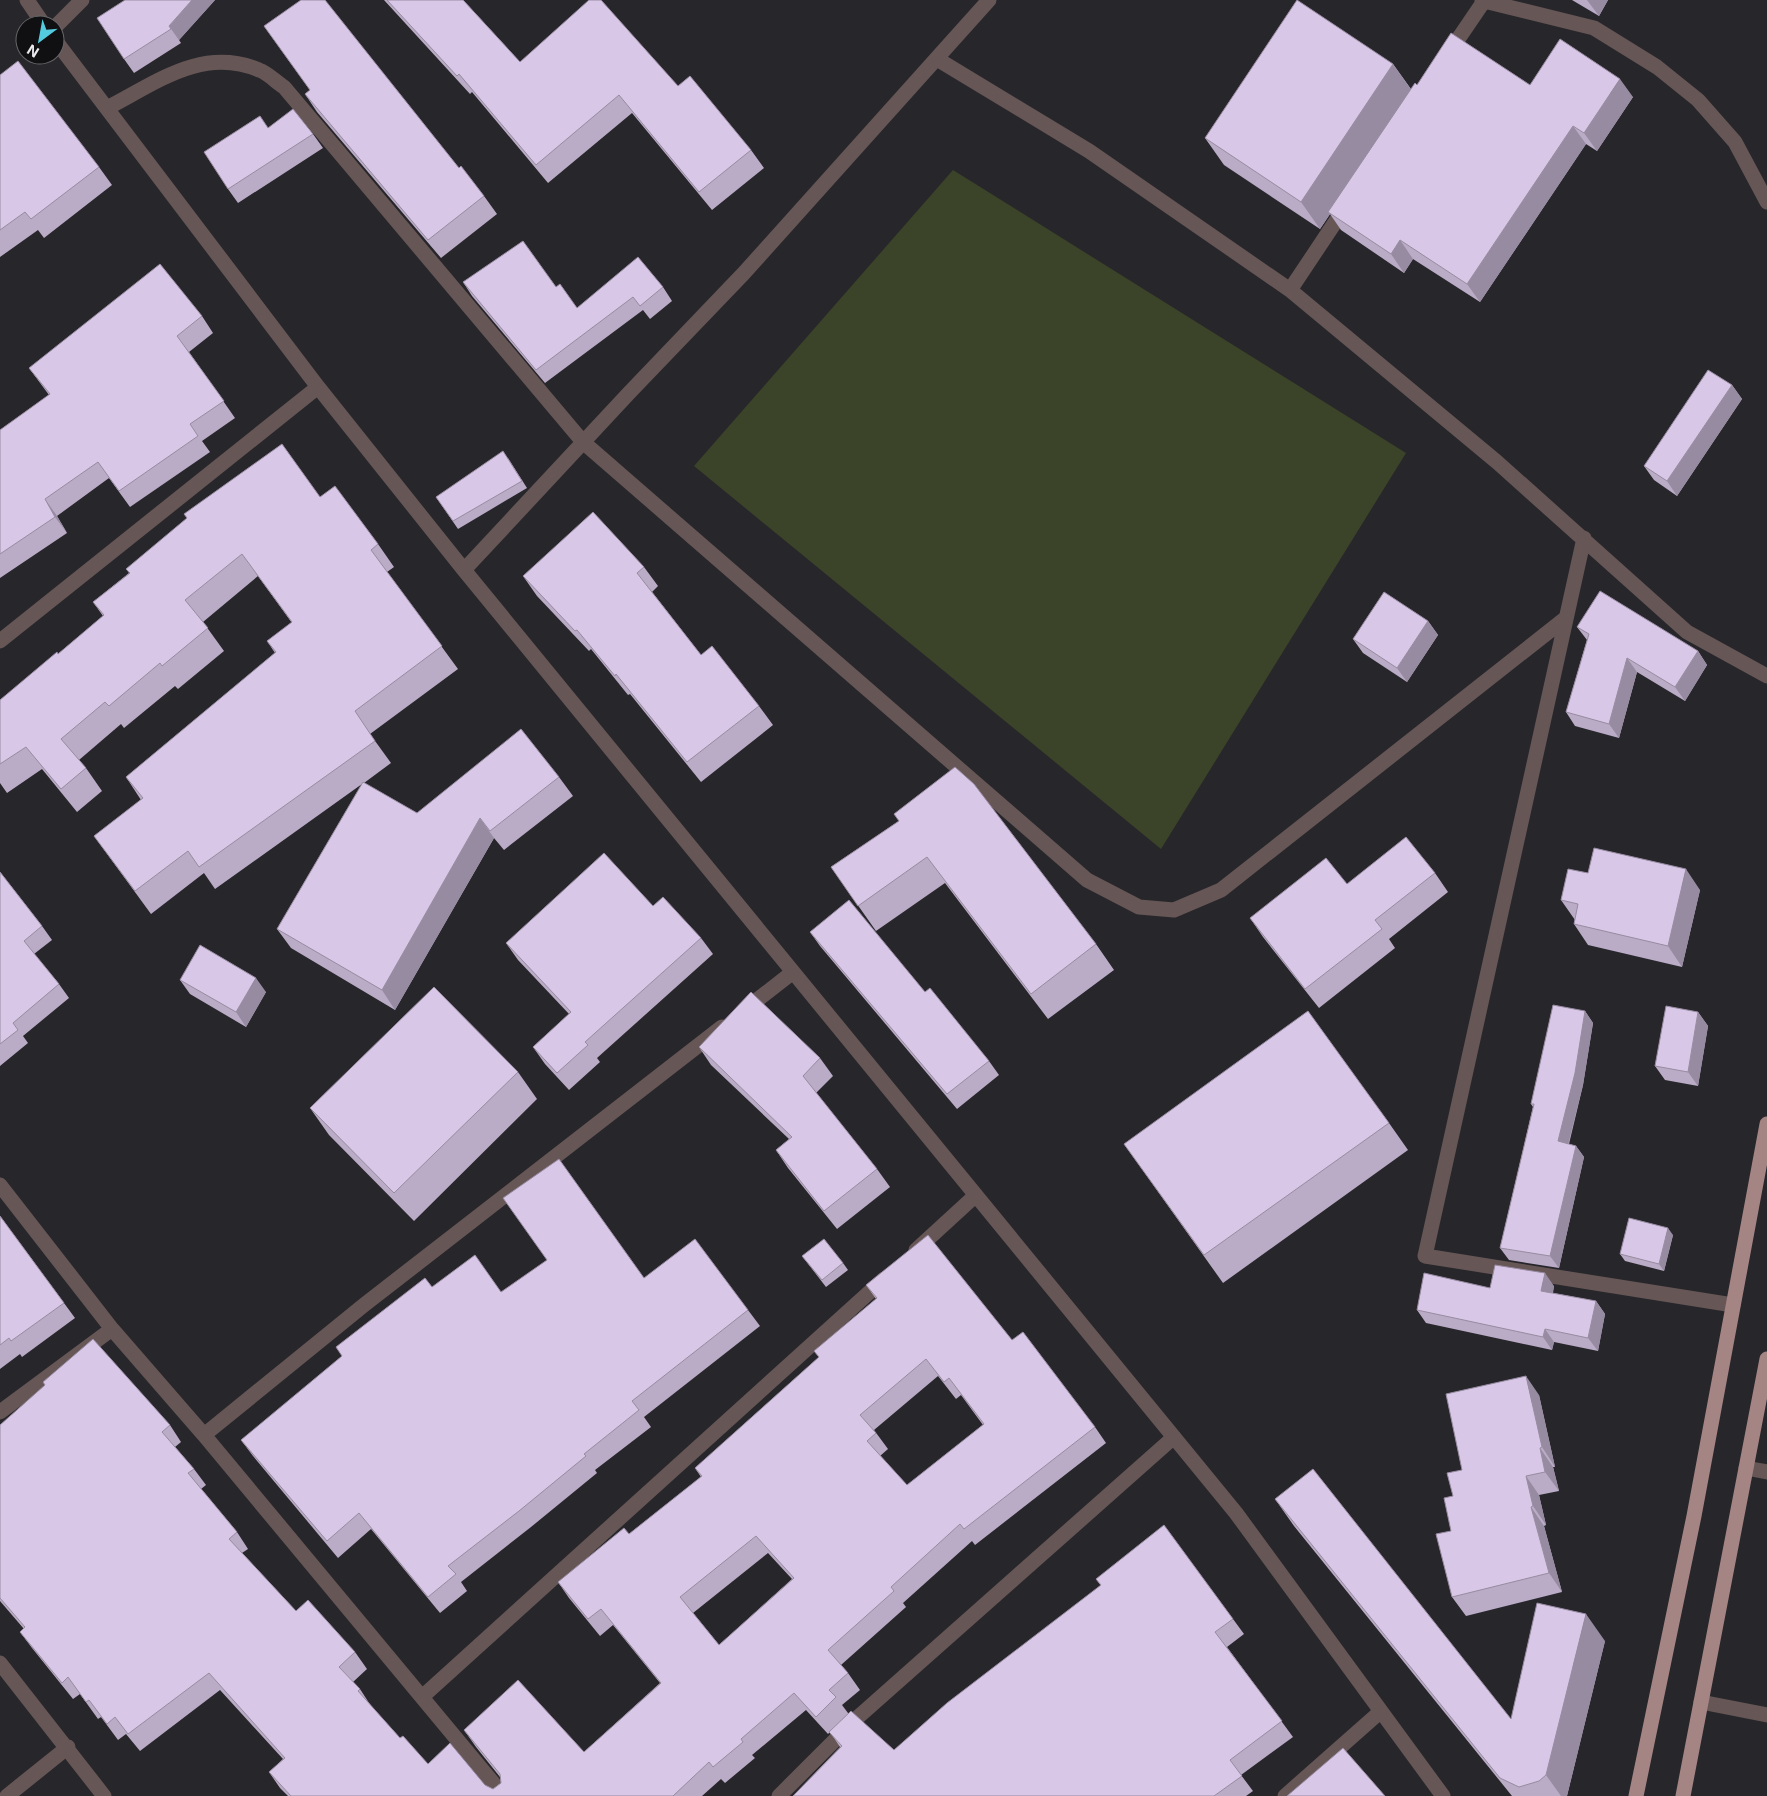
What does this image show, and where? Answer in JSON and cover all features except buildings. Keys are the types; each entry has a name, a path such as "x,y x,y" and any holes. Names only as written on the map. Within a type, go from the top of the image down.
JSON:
{"main road":[{"path":"1636,1796 1694,1516 1767,1124"},
{"path":"1683,1796 1767,1359"}],"street":[{"path":"27,0 37,15"},
{"path":"65,17 82,0"},
{"path":"464,570 744,273 989,0"},
{"path":"1440,67 1483,0 1594,28 1657,67 1698,100 1735,142 1767,202"},
{"path":"65,53 318,388 464,570 1236,1513 1443,1796"},
{"path":"937,59 1089,151 1290,290 1497,462 1687,632 1767,676"},
{"path":"107,108 196,64 212,60 239,63 261,70 284,87 583,442 1087,880 1139,907 1174,910 1221,890 1566,618"},
{"path":"1290,290 1356,191"},
{"path":"0,641 318,388"},
{"path":"1584,538 1425,1256 1733,1305"},
{"path":"204,1436 364,1305 793,972"},
{"path":"0,1185 112,1329 204,1436 504,1796"},
{"path":"422,1697 976,1195"},
{"path":"0,1412 112,1329"},
{"path":"778,1796 864,1711 1174,1437"},
{"path":"1746,1468 1767,1472"},
{"path":"0,1663 68,1747 104,1796"},
{"path":"1701,1702 1767,1715"},
{"path":"1285,1796 1380,1712"},
{"path":"7,1796 68,1747"}],"green space":[{"path":"953,170 1406,453 1161,849 694,466"}]}
